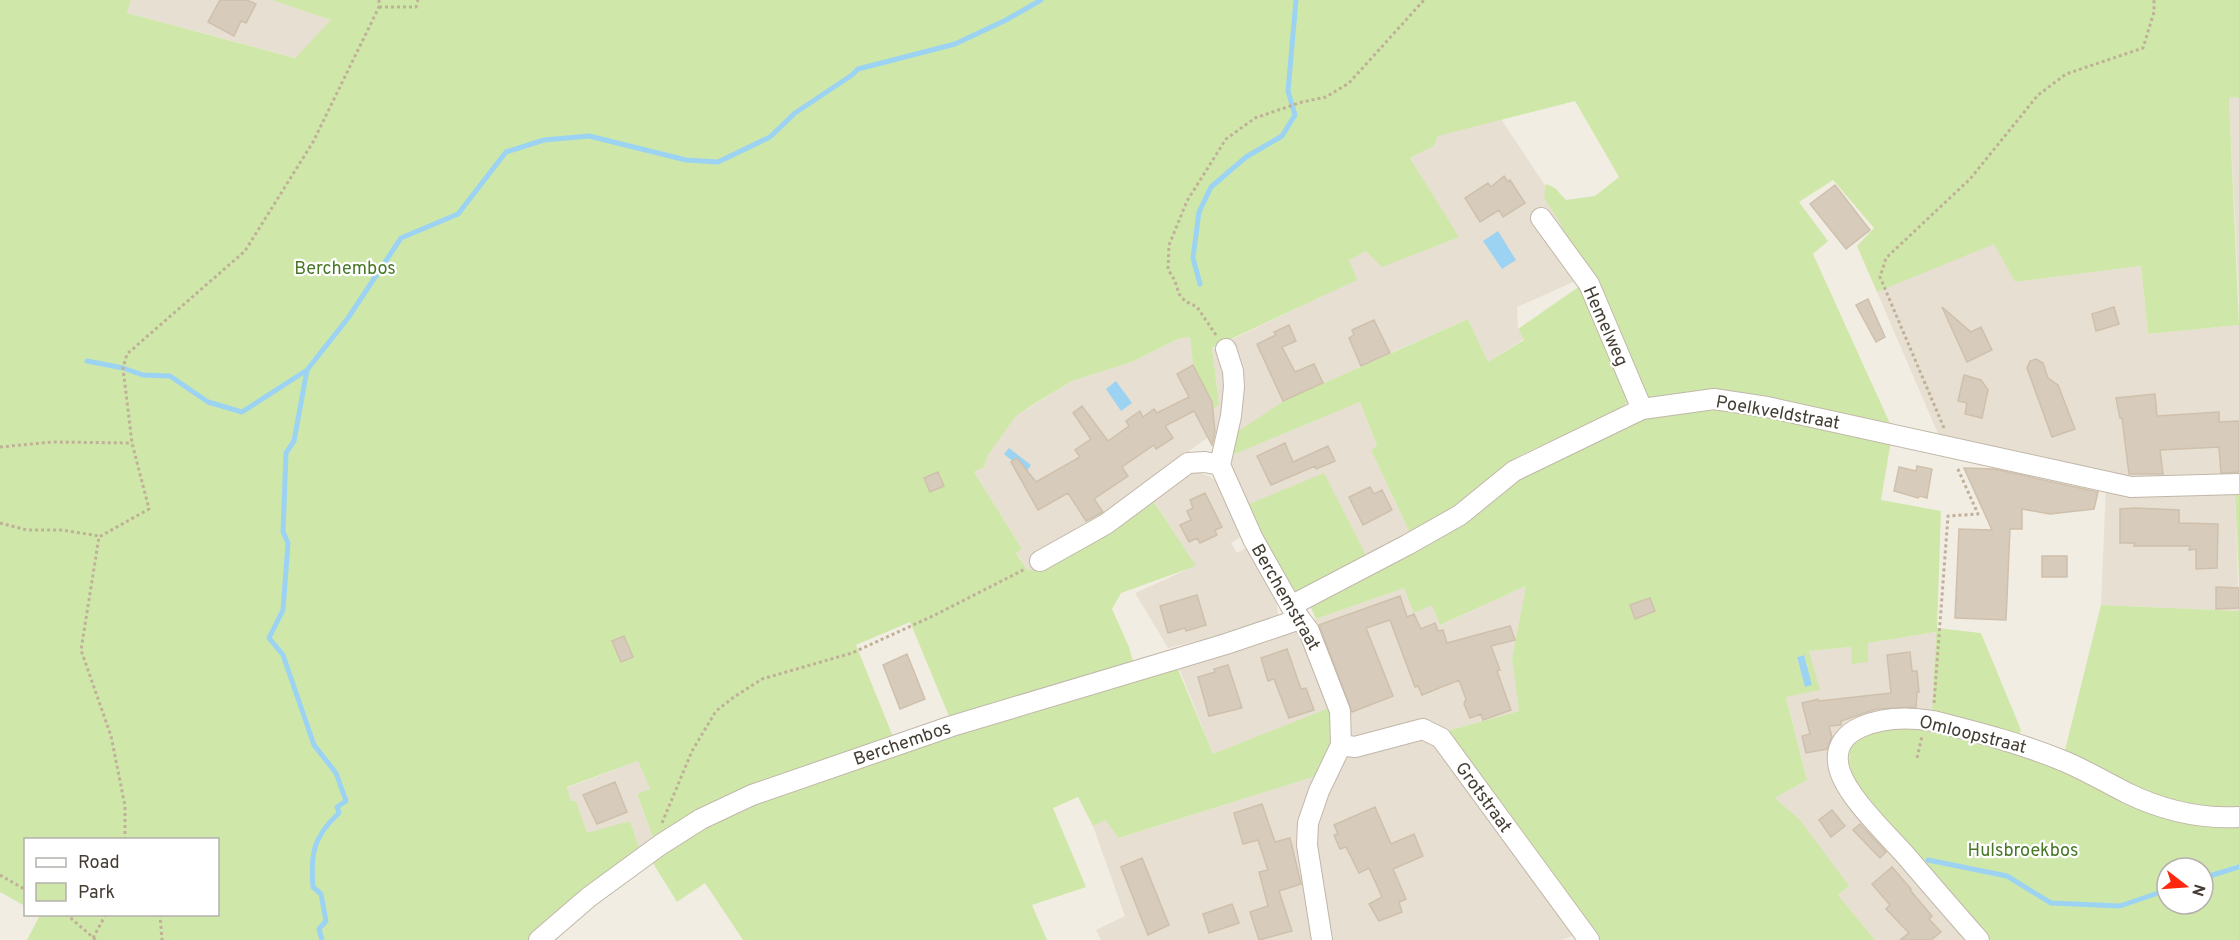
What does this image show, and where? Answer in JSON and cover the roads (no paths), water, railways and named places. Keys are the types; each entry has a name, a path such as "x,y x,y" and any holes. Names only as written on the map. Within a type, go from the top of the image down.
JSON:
{"street":[{"name":"Hemelweg","path":"1541,218 1589,284 1642,409"},
{"path":"1040,561 1106,524 1188,463 1205,462 1220,465 1231,416 1234,387 1233,372 1226,349"},
{"name":"Poelkveldstraat","path":"1296,613 1300,601 1407,545 1460,514 1514,471 1642,409 1714,399 1767,407 2131,487 2239,484"},
{"name":"Berchemstraat","path":"1220,465 1253,539 1315,643 1340,711 1341,746 1319,791 1308,823 1307,845 1322,940"},
{"name":"Berchembos","path":"539,940 589,897 660,845 701,819 752,795 952,726 1226,644 1296,613"},
{"name":"Omloopstraat","path":"1979,940 1855,798 1838,765 1842,741 1854,730 1880,720 1933,721 2038,751 2157,805 2214,818 2239,817"},
{"name":"Grotstraat","path":"1341,746 1355,747 1423,729 1441,738 1589,940"}],"water":[{"path":"1498,231 1516,260 1502,269 1483,241"},
{"path":"1116,381 1132,403 1121,411 1106,389"},
{"path":"1009,448 1031,465 1026,472 1004,454"},
{"path":"1804,655 1812,685 1805,687 1797,657"}],"waterway":[{"path":"87,361 123,368 143,375 170,376 208,402 242,412 307,370 348,318 401,238 458,214 506,152 544,140 589,136 686,160 718,162 770,137 795,113 858,69 955,44 1006,20 1041,0"},
{"path":"1200,284 1193,258 1199,212 1211,187 1246,157 1282,136 1295,115 1288,91 1296,0"},
{"path":"307,370 294,441 286,453 283,532 288,543 283,610 269,638 283,655 314,745 336,773 346,801 337,807 339,813 324,829 313,855 313,887 321,894 326,921 319,929 322,940"},
{"path":"1928,860 2007,876 2051,903 2120,906 2155,894"},
{"path":"2215,874 2239,867"}],"park label":[{"name":"Hulsbroekbos","path":"2023,850"}]}
